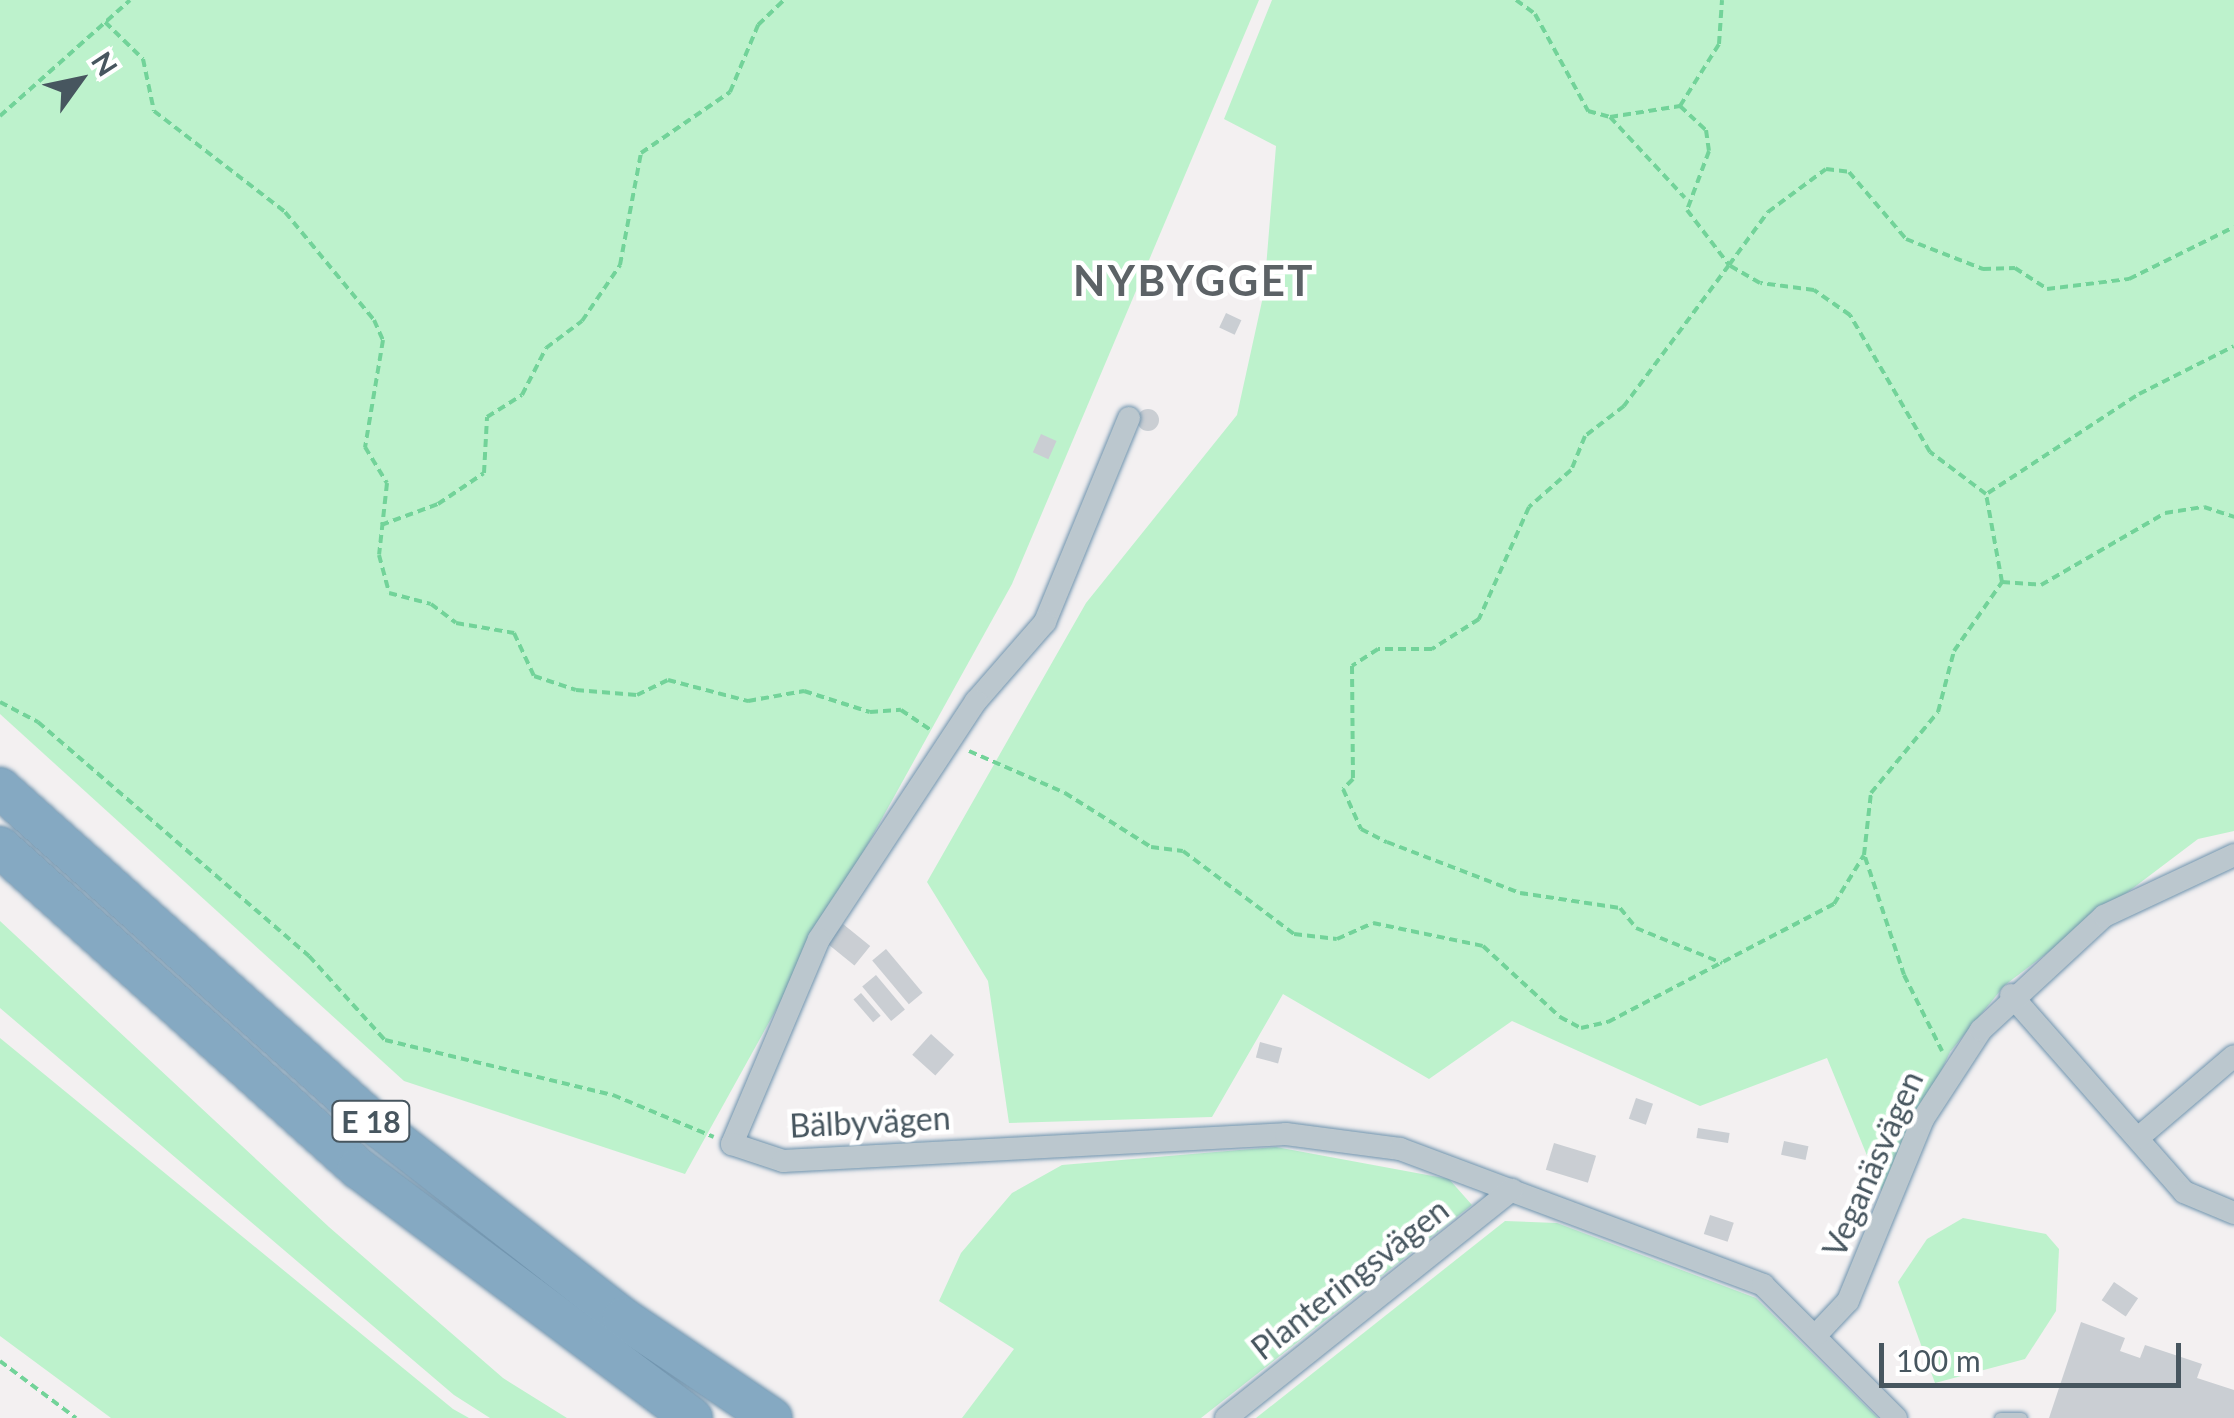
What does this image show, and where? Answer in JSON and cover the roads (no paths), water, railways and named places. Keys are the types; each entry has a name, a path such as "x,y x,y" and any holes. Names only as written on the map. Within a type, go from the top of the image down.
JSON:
{"highway":[{"name":"E 18","path":"0,788 381,1129 623,1318 772,1418"},
{"name":"E 18","path":"0,847 358,1168 692,1418"}],"street":[{"name":"Bälbyvägen","path":"1129,418 1045,622 950,745 819,938 732,1144 783,1161 1307,1134 1400,1149 1763,1285 1817,1334"},
{"name":"Veganäsvägen","path":"1817,1334 1848,1300 1952,1069 2012,996 2104,916 2234,855"},
{"path":"2012,996 2184,1192 2234,1213"},
{"path":"2138,1138 2234,1056"},
{"name":"Planteringsvägen","path":"1226,1418 1512,1190"},
{"path":"1817,1334 1896,1418"}],"lane":[{"path":"2000,1418 2021,1418"}],"district":[{"name":"NYBYGGET","path":"1194,280"}]}
